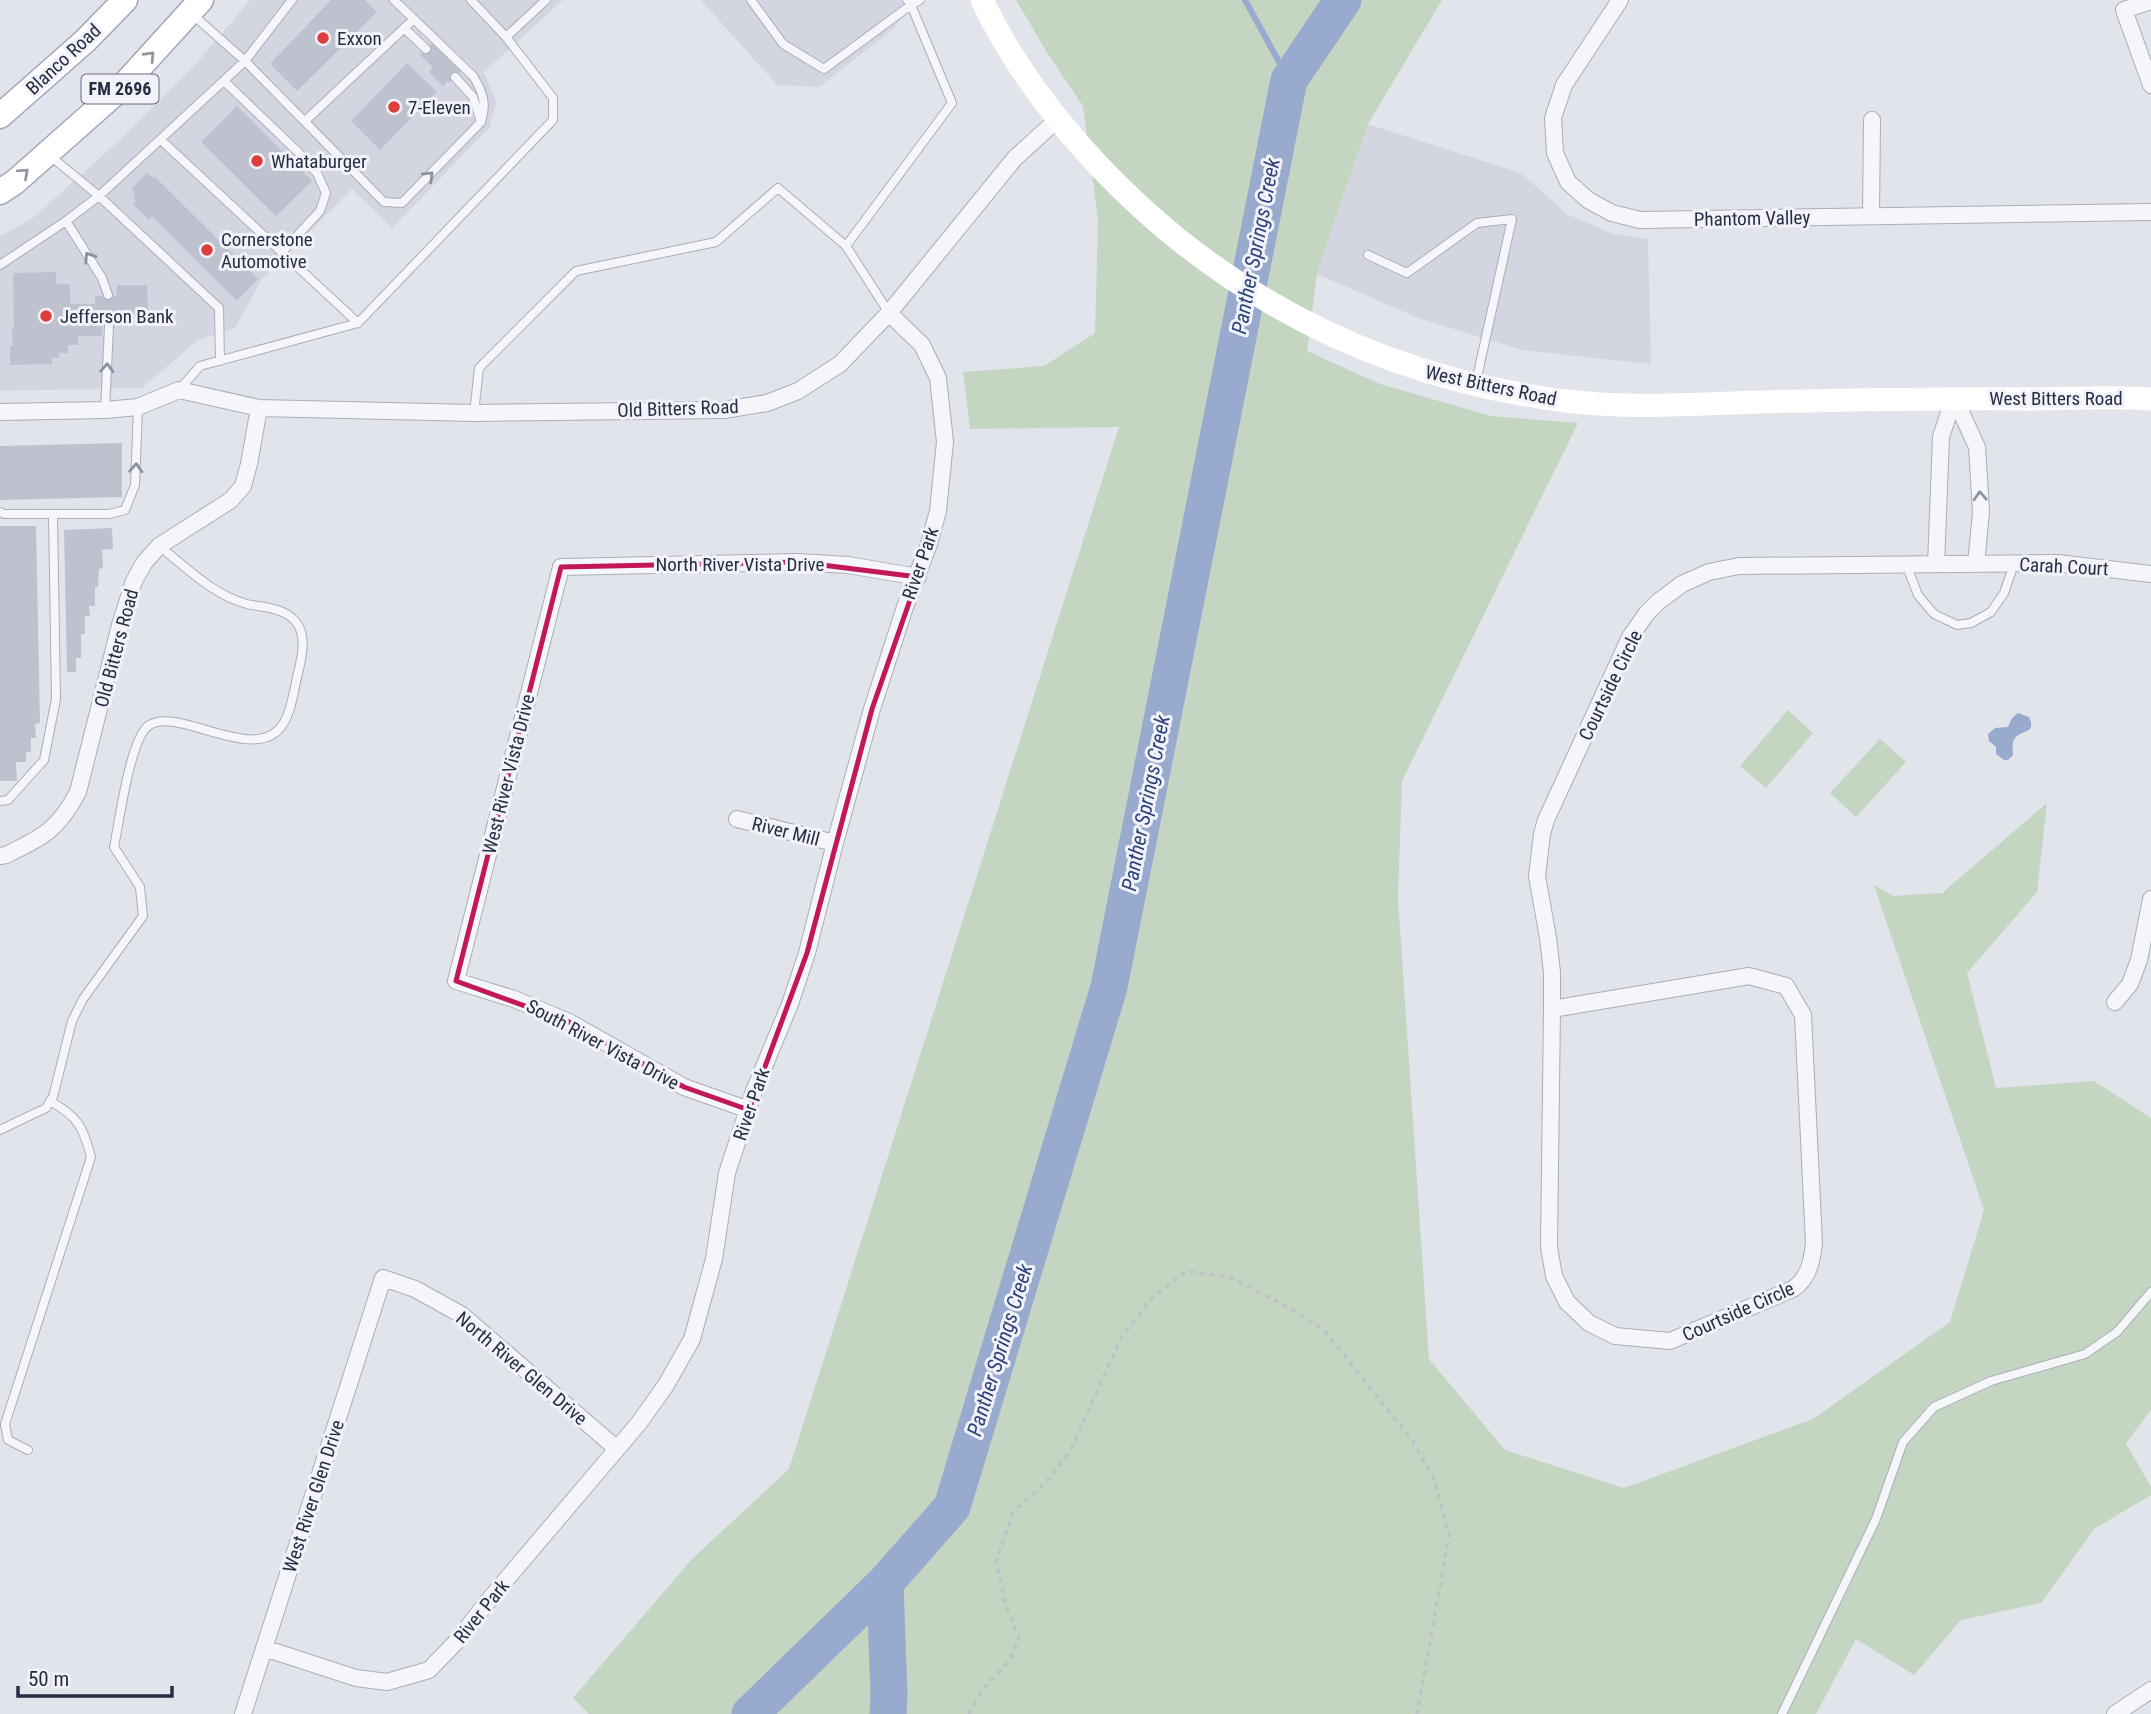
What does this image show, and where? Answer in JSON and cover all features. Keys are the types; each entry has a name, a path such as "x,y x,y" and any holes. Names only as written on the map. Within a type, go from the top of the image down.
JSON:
{"main road":[{"name":"Blanco Road","path":"0,116 85,41 125,0"},
{"name":"West Bitters Road","path":"982,0 1030,81 1096,163 1152,218 1213,267 1279,309 1373,353 1422,371 1498,391 1567,401 1657,405 1954,397 2028,399 2105,396 2151,399"},
{"name":"FM 2696","path":"0,192 120,89 195,6"}],"street":[{"name":"Phantom Valley","path":"1620,0 1564,85 1553,118 1555,153 1568,182 1588,200 1612,212 1640,220 2151,212"},
{"path":"2151,1 2124,10 2151,86"},
{"name":"Old Bitters Road","path":"179,390 259,408 474,413 724,410 767,403 798,391 840,364 889,313 1015,158 1059,118"},
{"path":"1871,216 1872,120"},
{"name":"River Park","path":"264,1648 356,1678 387,1682 429,1670 458,1640 618,1449 666,1385 692,1339 714,1259 727,1173 754,1091 790,1004 807,953 872,709 938,511 945,442 938,377 922,345 889,313"},
{"path":"0,412 138,407 179,390"},
{"path":"1936,564 1941,437 1954,397"},
{"path":"1954,397 1977,447 1981,512 1976,564"},
{"name":"Old Bitters Road","path":"0,856 48,833 67,812 78,792 120,625 134,581 144,563 159,546 231,500 243,486 259,408"},
{"name":"North River Vista Drive","path":"561,567 798,562 848,565 918,577"},
{"name":"Carah Court","path":"1976,564 2058,563 2151,574"},
{"name":"Courtside Circle","path":"1552,1009 1749,976 1786,986 1803,1015 1814,1243 1811,1265 1801,1284 1670,1341 1615,1336 1588,1323 1567,1302 1554,1276 1549,1247 1552,972 1537,876 1542,834 1630,638 1647,613 1682,584 1709,572 1739,566 1976,564"},
{"name":"West River Vista Drive","path":"456,981 561,567"},
{"name":"River Mill","path":"737,819 835,843"},
{"path":"2115,1002 2130,984 2140,960 2151,899"},
{"name":"South River Vista Drive","path":"456,981 514,999 569,1022 684,1087 749,1110"},
{"name":"North River Glen Drive","path":"383,1278 415,1289 463,1315 618,1449"},
{"name":"West River Glen Drive","path":"243,1714 383,1278"},
{"path":"2115,1714 2151,1690"}],"lane":[{"path":"0,265 99,196 245,61 292,0"},
{"path":"195,6 245,61 384,202 402,203 481,122 486,108 473,76 394,0"},
{"path":"179,390 200,366 358,323 553,120 553,98 506,37 471,0"},
{"path":"506,37 546,0"},
{"path":"751,0 783,44 824,69 909,3 920,0"},
{"path":"846,246 952,103 909,3"},
{"path":"305,121 414,19"},
{"path":"404,28 426,50"},
{"path":"455,77 473,97 481,122"},
{"path":"225,80 317,173 326,193 320,211 281,253"},
{"path":"160,140 358,323"},
{"path":"47,153 99,196 219,308 220,361"},
{"path":"474,413 479,368 576,271 716,242 778,188 846,246 889,313"},
{"path":"1368,255 1407,273 1477,223 1511,219 1475,385"},
{"path":"66,221 102,278 108,295"},
{"path":"105,410 109,326"},
{"path":"0,512 109,514 125,510 135,485 138,407"},
{"path":"0,801 8,800 44,760 54,712 53,514"},
{"path":"0,1130 46,1108 72,1021 83,999 144,916 139,887 114,847 137,743 147,726 160,720 240,738 261,739 277,731 285,721 303,656 302,631 295,621 271,608 246,604 215,589 159,546"},
{"path":"1906,564 1917,595 1934,614 1956,625 1971,624 1991,612 2004,593 2014,563"},
{"path":"28,1450 8,1440 5,1424 91,1157 84,1131 68,1112 50,1101"},
{"path":"1782,1714 1876,1519 1903,1442 1934,1407 1992,1381 2085,1354 2117,1332 2151,1292"}],"path":[{"path":"969,1714 982,1690 1009,1661 1019,1639 1006,1605 996,1563 1013,1512 1045,1483 1070,1452 1121,1338 1151,1299 1186,1271 1230,1277 1323,1329 1412,1440 1434,1479 1449,1536 1417,1714"}],"highlighted area":[{"path":"798,562 918,577 872,709 807,953 749,1110 684,1087 569,1022 456,981 561,567"}],"shaded area":[{"path":"250,0 563,0 484,72 496,101 490,127 392,228 352,189 262,279 235,328 198,340 142,388 0,391 0,237 34,217 121,139 196,64"},
{"path":"701,0 906,0 896,27 819,87 777,85"},
{"path":"1368,124 1521,173 1567,214 1613,234 1648,239 1651,364 1522,350 1418,318 1317,274"}],"green space":[{"path":"1016,0 1442,0 1368,124 1317,274 1307,351 1380,384 1491,416 1578,423 1402,781 1398,898 1429,1359 1505,1450 1624,1488 1813,1419 1950,1322 1984,1210 1874,885 1893,896 1942,893 2047,803 2037,892 1967,973 1996,1088 2094,1081 2151,1118 2151,1410 2126,1443 2151,1487 2151,1495 2094,1529 2041,1603 1961,1620 1914,1675 1856,1639 1816,1714 589,1714 573,1698 692,1559 789,1469 1119,427 970,429 963,372 1044,366 1095,333 1098,220 1083,106"},
{"path":"1788,710 1813,733 1766,788 1740,766"},
{"path":"1880,739 1906,762 1856,817 1830,793"}],"water":[{"path":"2018,713 2029,717 2031,726 2015,738 2013,755 2004,760 1996,754 1996,747 1989,741 1988,734 1995,728 2008,727"}],"building":[{"name":"Exxon","path":"331,0 365,0 377,12 297,91 270,64"},
{"path":"432,43 461,71 443,86 429,72 433,67 420,55"},
{"name":"7-Eleven","path":"407,63 437,92 380,150 351,121"},
{"name":"Whataburger","path":"237,106 312,181 276,216 201,142"},
{"name":"Cornerstone Automotive","path":"147,173 153,178 154,176 258,279 237,301 152,216 149,220 133,204 136,201 131,189"},
{"name":"Jefferson Bank","path":"56,272 56,284 70,284 70,303 77,304 95,304 95,296 117,296 117,285 147,285 148,315 124,315 124,325 102,326 102,336 78,336 78,345 68,345 68,353 59,353 59,358 52,358 52,364 10,365 14,328 13,273"},
{"path":"122,443 122,497 0,500 0,446"},
{"path":"0,526 36,526 40,723 35,724 36,738 31,738 31,751 26,753 26,762 16,762 17,781 0,781"},
{"path":"112,528 113,549 102,550 103,568 99,569 98,587 95,587 95,606 89,606 90,616 85,616 85,634 81,634 81,658 76,658 76,672 67,672 64,530"}],"waterway":[{"path":"1245,0 1289,80"},
{"name":"Panther Springs Creek","path":"750,1714 885,1583 952,1507 1109,987 1289,80 1343,0"},
{"name":"Panther Springs Creek","path":"885,1583 888,1714"}],"place":[{"name":"Exxon","path":"323,38"},
{"name":"7-Eleven","path":"394,107"},
{"name":"Whataburger","path":"257,161"},
{"name":"Cornerstone Automotive","path":"207,250"},
{"name":"Jefferson Bank","path":"46,316"}]}
